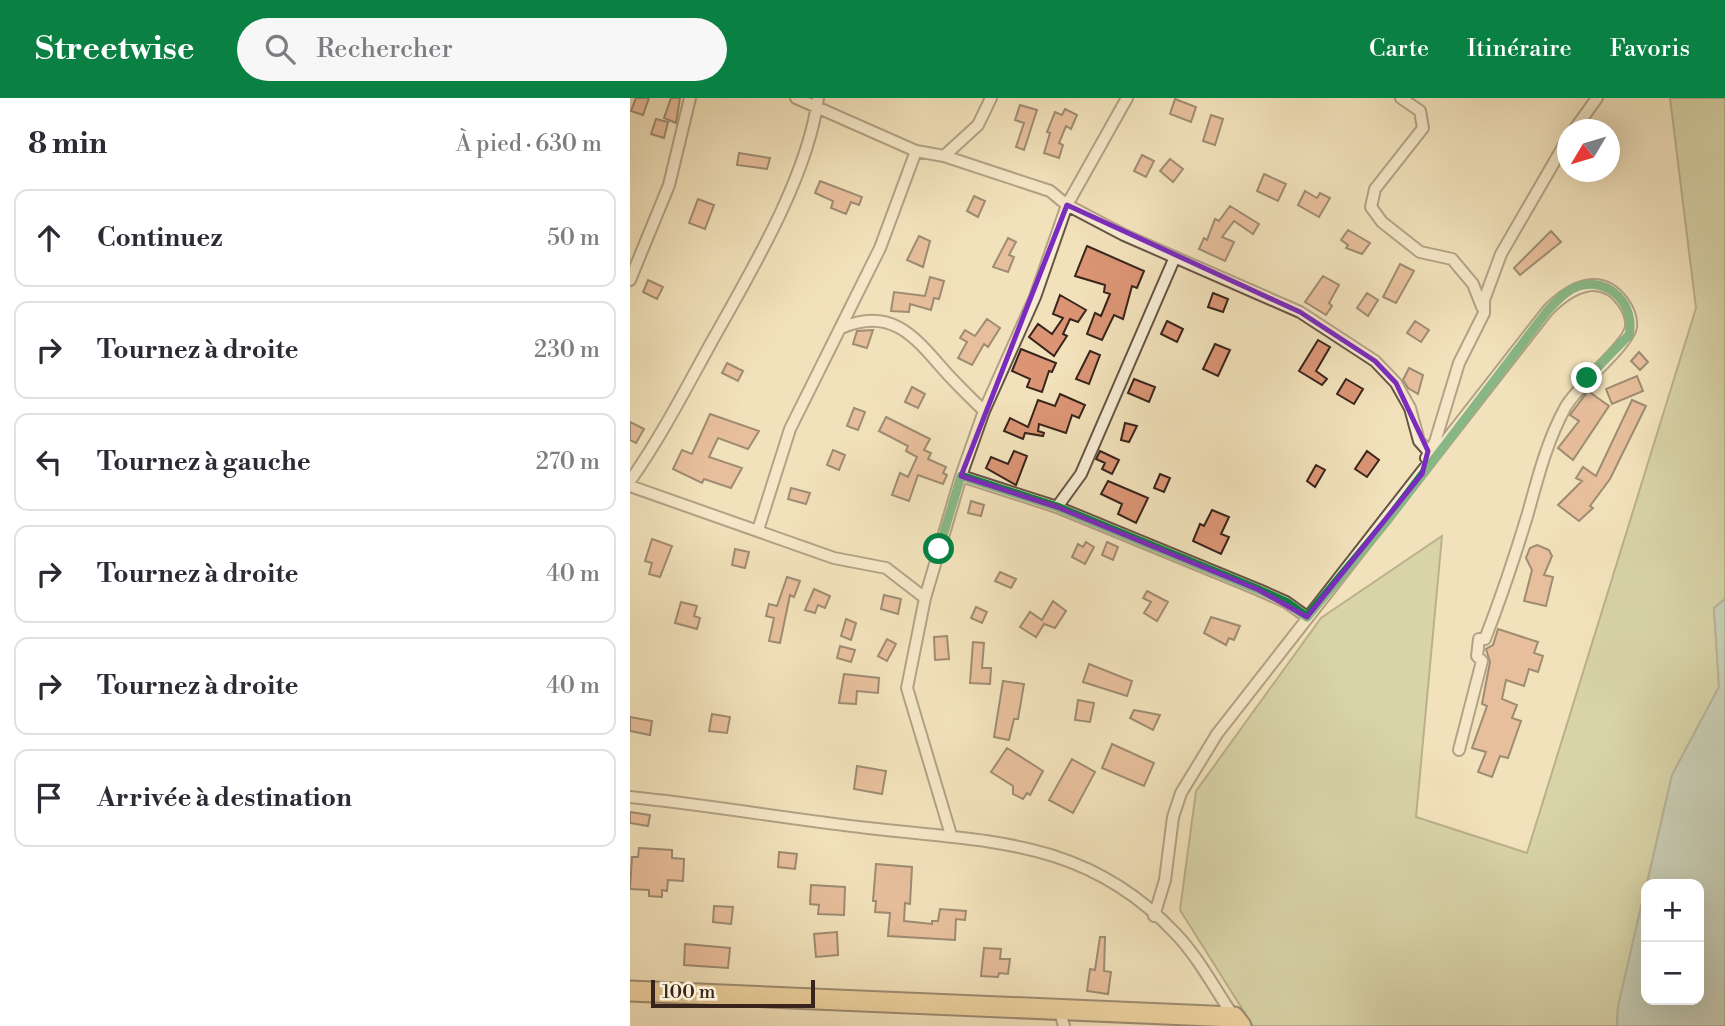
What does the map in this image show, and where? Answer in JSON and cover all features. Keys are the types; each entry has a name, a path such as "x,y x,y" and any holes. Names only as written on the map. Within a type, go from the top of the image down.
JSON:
{"highway":[{"path":"630,991 1062,1019 1238,1022"}],"street":[{"path":"630,280 669,185 690,98"},
{"path":"796,98 817,102 916,151 944,156 1050,191 1067,205 1175,257 1300,312 1375,361 1396,383 1410,408 1419,441 1428,451"},
{"path":"944,156 978,125 992,98"},
{"path":"951,835 907,688 925,598 961,476 984,411 1035,297 1067,205 1127,98"},
{"path":"1401,98 1420,111 1423,128 1376,189 1371,207 1382,222 1420,252 1444,256 1460,267 1472,284 1484,313"},
{"path":"1582,119 1597,98"},
{"path":"817,102 795,177 761,253 678,406 630,484 688,509 758,530 834,558 886,568 925,598"},
{"path":"758,530 790,429 880,248 916,151"},
{"path":"1422,474 1428,451 1435,442 1459,363 1484,313 1484,300 1501,254 1557,157"},
{"path":"1057,507 1081,474 1175,257"},
{"path":"1154,916 1165,880 1173,817 1195,766 1307,617 1422,474 1531,330 1563,294 1587,284 1609,288 1619,297 1631,318 1629,335 1573,392 1552,432 1506,588 1485,639 1479,639 1477,656 1482,662 1459,750"},
{"path":"841,328 878,319 898,326 927,349 984,411"},
{"path":"961,476 1057,507 1259,590 1286,602 1307,617"},
{"path":"630,797 869,828 951,835 1024,846 1063,859 1095,873 1142,904 1177,935 1238,1022"}],"highlighted area":[{"path":"1067,205 1300,312 1375,361 1396,383 1428,451 1422,474 1307,617 1259,590 1057,507 961,476"}],"green space":[{"path":"1670,98 1725,98 1725,599 1714,608 1719,687 1672,775 1648,879 1641,879 1641,908 1618,1007 1617,1026 1253,1026 1180,910 1196,791 1321,618 1442,536 1416,817 1527,853 1696,308"}],"water":[{"path":"1725,599 1725,1026 1617,1026 1618,1007 1641,907 1641,1005 1704,1005 1704,879 1648,879 1672,775 1719,687 1714,608"}],"building":[{"path":"636,98 649,98 643,115 631,111"},
{"path":"671,98 680,98 676,123 664,118"},
{"path":"1175,99 1196,107 1191,122 1170,114"},
{"path":"1020,105 1037,110 1024,150 1016,147 1024,123 1015,120"},
{"path":"1065,109 1077,115 1071,129 1066,126 1059,143 1063,145 1059,158 1044,153 1050,133 1047,132 1055,112 1062,115"},
{"path":"1211,115 1223,119 1215,145 1203,141"},
{"path":"656,119 668,122 664,138 651,134"},
{"path":"739,153 770,158 767,169 737,165"},
{"path":"1142,155 1154,161 1146,177 1134,171"},
{"path":"1170,159 1183,169 1173,182 1160,171"},
{"path":"1264,174 1286,184 1278,201 1257,191"},
{"path":"820,181 862,197 859,205 851,202 846,214 831,208 833,201 815,193"},
{"path":"1305,191 1317,198 1320,193 1330,198 1319,217 1298,205"},
{"path":"974,196 985,201 978,217 967,211"},
{"path":"698,199 714,205 705,229 689,223"},
{"path":"1230,206 1259,224 1253,234 1234,221 1222,237 1234,242 1225,261 1199,249 1204,238 1207,240 1215,219 1219,221"},
{"path":"1348,230 1370,243 1362,254 1346,248 1348,245 1341,240"},
{"path":"1551,231 1561,242 1520,275 1514,268"},
{"path":"919,236 930,241 923,267 907,260"},
{"path":"1008,238 1016,242 1009,255 1014,257 1008,272 993,267"},
{"path":"1087,246 1144,271 1137,288 1132,286 1123,319 1114,315 1102,340 1087,334 1095,313 1101,316 1110,294 1104,292 1105,285 1075,276"},
{"path":"1400,264 1414,271 1396,303 1383,297"},
{"path":"1323,276 1339,285 1326,315 1305,302"},
{"path":"930,277 944,281 939,299 934,298 931,310 910,304 909,312 891,311 894,292 925,296"},
{"path":"648,280 663,287 657,299 643,292"},
{"path":"1213,293 1228,299 1223,312 1208,307"},
{"path":"1367,293 1378,300 1368,316 1357,308"},
{"path":"1060,295 1086,310 1078,322 1070,319 1063,334 1067,336 1054,356 1029,337 1038,324 1052,334 1063,318 1053,314"},
{"path":"987,319 1000,328 988,347 984,344 972,365 958,358 967,342 960,338 965,330 975,336"},
{"path":"1167,321 1183,329 1177,342 1161,334"},
{"path":"1415,321 1429,330 1421,342 1407,333"},
{"path":"873,330 867,348 853,344 857,331"},
{"path":"1318,340 1330,347 1316,371 1327,379 1322,385 1299,371"},
{"path":"1215,344 1230,350 1218,376 1203,369"},
{"path":"1021,349 1056,363 1052,372 1049,371 1042,392 1027,387 1030,379 1012,371"},
{"path":"1090,351 1100,355 1089,384 1076,379"},
{"path":"1639,352 1648,362 1640,370 1631,361"},
{"path":"727,363 743,371 738,381 722,373"},
{"path":"1409,368 1423,375 1418,394 1408,388 1403,380"},
{"path":"1637,376 1643,391 1612,404 1606,389"},
{"path":"1134,379 1155,387 1149,402 1128,393"},
{"path":"1346,379 1363,389 1354,404 1337,394"},
{"path":"912,387 925,394 918,408 905,402"},
{"path":"1588,391 1609,406 1573,460 1558,448 1579,421 1570,415"},
{"path":"1060,394 1085,405 1079,418 1072,415 1066,433 1039,424 1038,431 1044,433 1043,436 1025,433 1023,439 1004,431 1010,418 1028,427 1038,400 1055,406"},
{"path":"1632,400 1646,406 1610,479 1590,506 1593,508 1579,521 1558,505 1582,481 1576,478 1583,467 1596,476"},
{"path":"854,408 865,412 858,430 847,426"},
{"path":"710,414 759,431 748,449 718,438 709,457 742,468 731,488 704,479 702,483 673,469 682,450 692,454"},
{"path":"886,417 930,439 924,450 931,453 928,459 946,467 943,473 947,475 943,484 918,475 909,501 892,495 900,473 908,477 917,457 906,451 908,446 879,431"},
{"path":"630,422 644,429 636,443 630,440"},
{"path":"1125,423 1137,426 1129,442 1121,440"},
{"path":"833,450 845,455 839,470 827,465"},
{"path":"1014,451 1027,456 1016,485 986,468 991,457 1008,464"},
{"path":"1100,451 1119,460 1112,474 1102,469 1105,463 1096,459"},
{"path":"1367,451 1379,460 1367,477 1355,469"},
{"path":"1316,465 1325,470 1315,487 1307,481"},
{"path":"1160,474 1170,478 1164,492 1154,488"},
{"path":"1108,481 1148,498 1136,523 1118,514 1122,504 1101,494"},
{"path":"791,488 810,493 806,504 788,499"},
{"path":"971,501 984,505 981,516 968,513"},
{"path":"1212,510 1229,517 1221,534 1229,537 1221,554 1193,541 1200,524 1204,526"},
{"path":"652,539 672,546 660,577 649,574 652,563 645,561"},
{"path":"1086,542 1094,547 1085,564 1072,557 1078,544 1083,547"},
{"path":"1107,542 1118,547 1113,560 1102,555"},
{"path":"1537,545 1549,550 1552,556 1544,575 1553,577 1546,606 1524,601 1532,570 1526,558 1530,548"},
{"path":"735,549 749,552 745,568 732,565"},
{"path":"1000,572 1016,579 1011,588 995,581"},
{"path":"787,577 800,581 794,597 790,595 780,643 769,641 774,618 766,616 769,604 777,606"},
{"path":"814,589 830,596 825,608 818,605 815,613 805,610"},
{"path":"1147,591 1168,602 1157,621 1144,613 1151,602 1143,598"},
{"path":"884,595 901,599 898,614 881,609"},
{"path":"1053,601 1066,611 1055,628 1044,624 1036,637 1020,627 1030,612 1042,620"},
{"path":"681,602 697,606 694,616 700,618 697,629 675,623"},
{"path":"976,607 987,612 982,623 971,618"},
{"path":"1211,617 1240,626 1234,640 1229,638 1226,645 1204,633"},
{"path":"846,619 856,623 851,640 841,636"},
{"path":"1498,629 1538,642 1534,653 1543,656 1538,672 1529,669 1524,686 1506,680 1502,699 1517,705 1512,718 1521,721 1508,758 1500,756 1492,777 1478,772 1486,752 1472,748 1487,706 1482,704 1490,662 1486,649 1493,645"},
{"path":"947,636 949,659 935,660 934,637"},
{"path":"887,639 896,644 887,661 878,656"},
{"path":"973,642 984,643 982,668 991,668 990,684 970,683"},
{"path":"840,646 855,650 851,662 837,658"},
{"path":"1089,664 1132,681 1127,696 1083,682"},
{"path":"844,674 879,678 878,693 857,691 856,704 839,703"},
{"path":"1003,681 1024,684 1018,719 1014,719 1009,740 994,737"},
{"path":"1078,700 1094,703 1090,722 1075,720"},
{"path":"1134,710 1160,715 1153,730 1130,718"},
{"path":"712,714 730,717 727,733 709,731"},
{"path":"630,717 652,721 650,735 630,731"},
{"path":"1112,744 1154,763 1144,786 1102,768"},
{"path":"1007,748 1043,771 1030,795 1027,793 1023,799 1013,794 1013,786 991,772"},
{"path":"1072,759 1095,772 1073,813 1049,800"},
{"path":"857,766 886,771 882,794 854,789"},
{"path":"630,812 650,815 648,826 630,823"},
{"path":"639,848 672,850 672,858 684,859 683,881 668,880 667,891 662,890 662,897 649,896 649,890 630,889 632,857 638,857"},
{"path":"779,852 797,854 795,869 778,867"},
{"path":"876,864 912,867 910,904 905,903 904,921 932,924 932,921 938,921 940,909 966,911 965,920 956,919 955,940 888,936 890,913 875,912 876,901 873,901"},
{"path":"811,885 845,887 844,915 818,914 819,905 810,904"},
{"path":"714,906 733,907 731,924 713,922"},
{"path":"837,932 838,955 816,957 814,934"},
{"path":"1100,937 1105,937 1104,971 1111,972 1108,994 1087,991 1090,969 1095,970"},
{"path":"685,944 730,948 728,968 684,965"},
{"path":"984,948 1001,949 1000,959 1010,959 1008,974 999,973 998,977 981,976"}],"route":[{"path":"939,549 961,476 1057,507 1259,590 1286,602 1307,617 1387,521 1531,330 1563,294 1587,284 1609,288 1619,297 1631,318 1629,335 1587,378"}]}
